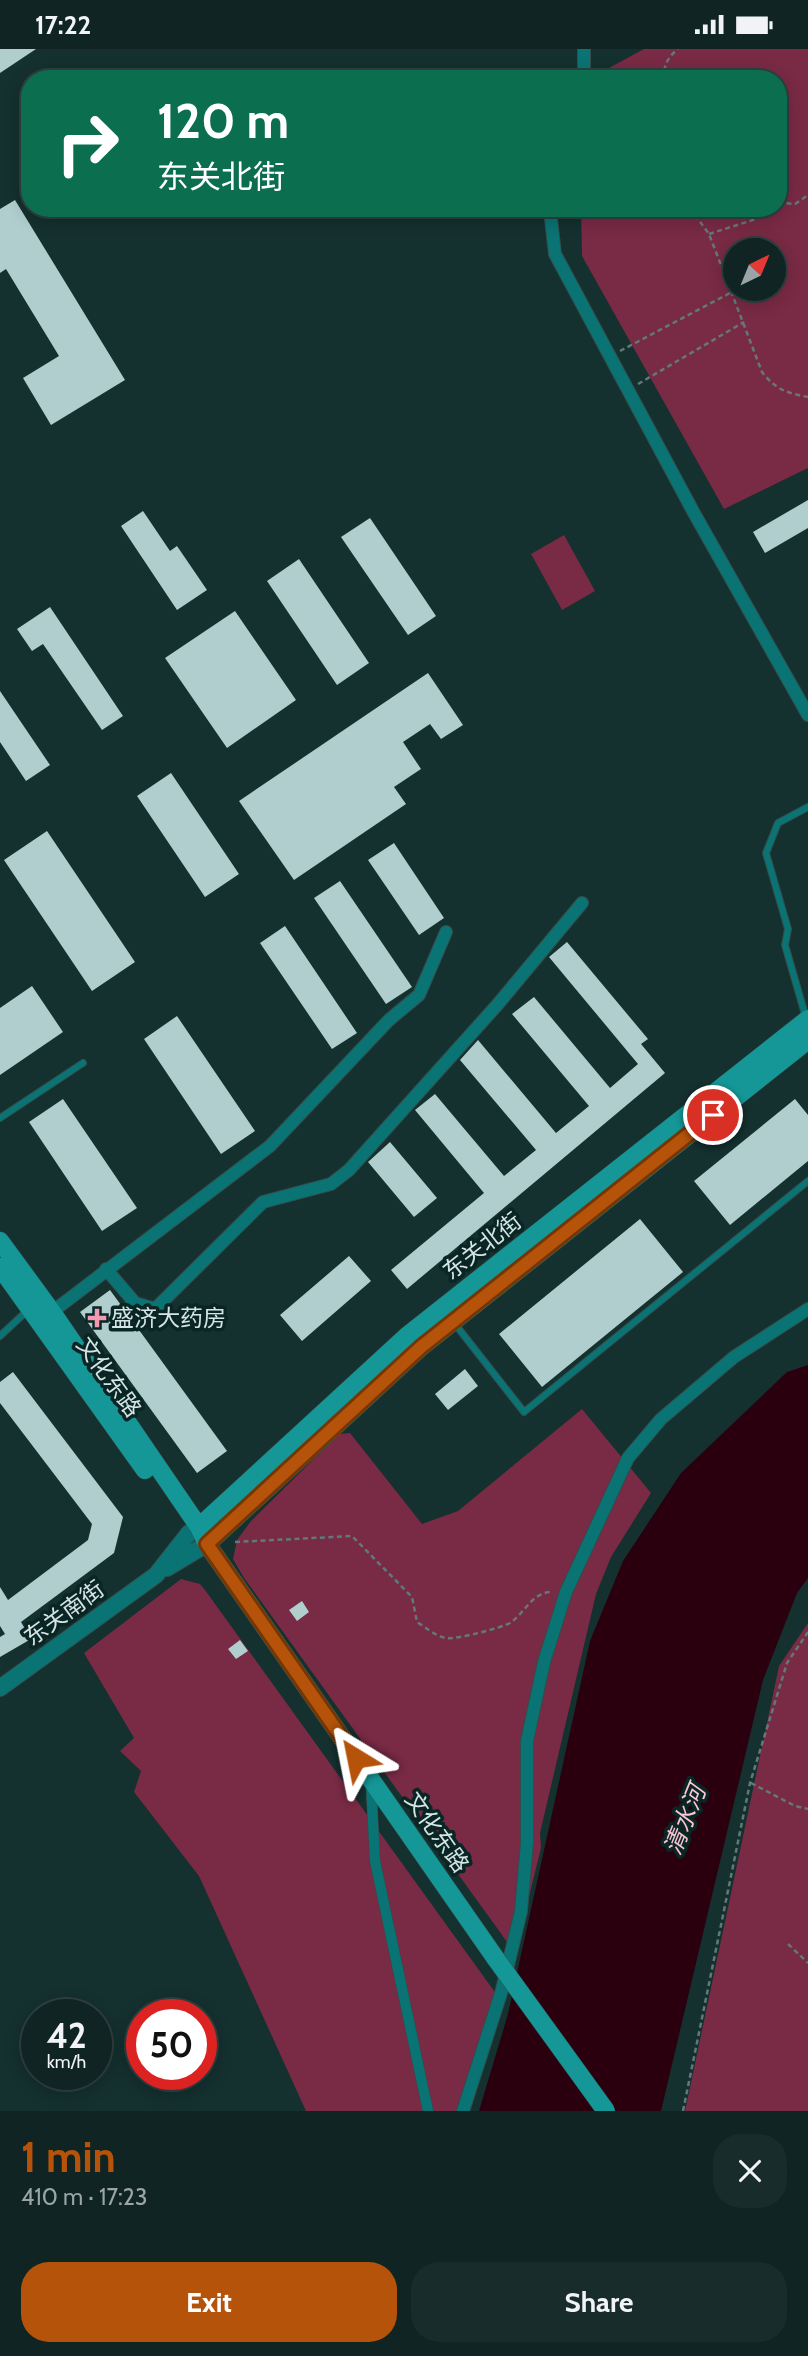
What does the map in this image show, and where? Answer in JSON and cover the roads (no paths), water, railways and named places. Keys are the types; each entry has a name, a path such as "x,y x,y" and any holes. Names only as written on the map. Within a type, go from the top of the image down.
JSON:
{"main road":[{"name":"东关北街","path":"194,1530 408,1335 807,1019"},
{"name":"东关北街","path":"207,1544 410,1357 805,1048"},
{"name":"文化东路","path":"0,1241 52,1312 194,1530"},
{"name":"文化东路","path":"0,1268 164,1496 207,1544 496,1959 606,2111"}],"street":[{"path":"584,49 584,70"},
{"path":"551,217 555,254 694,513 808,715"},
{"path":"106,1269 135,1303 155,1309 263,1202 331,1184 349,1170 498,1004 582,903"},
{"path":"52,1312 270,1146 389,1020 419,995 446,932"},
{"path":"463,2111 502,1990 521,1911 527,1843 527,1741 544,1662 566,1592 623,1468 636,1448 661,1419 734,1357 808,1308"},
{"name":"东关南街","path":"156,1574 194,1530"},
{"name":"东关南街","path":"0,1688 156,1574 207,1544"},
{"path":"371,1780 375,1861 428,2111"}],"lane":[{"path":"807,1019 785,945 788,929 766,853 778,823 808,807"},
{"path":"0,1118 83,1063"},
{"path":"453,1322 524,1412 808,1181"},
{"path":"0,1336 30,1309"}],"water":[{"name":"清水河","path":"808,1365 808,1578 797,1593 763,1680 661,2111 479,2111 508,2014 590,1641 623,1561 681,1473 787,1372"}],"place":[{"name":"盛济大药房","path":"97,1318"}]}
